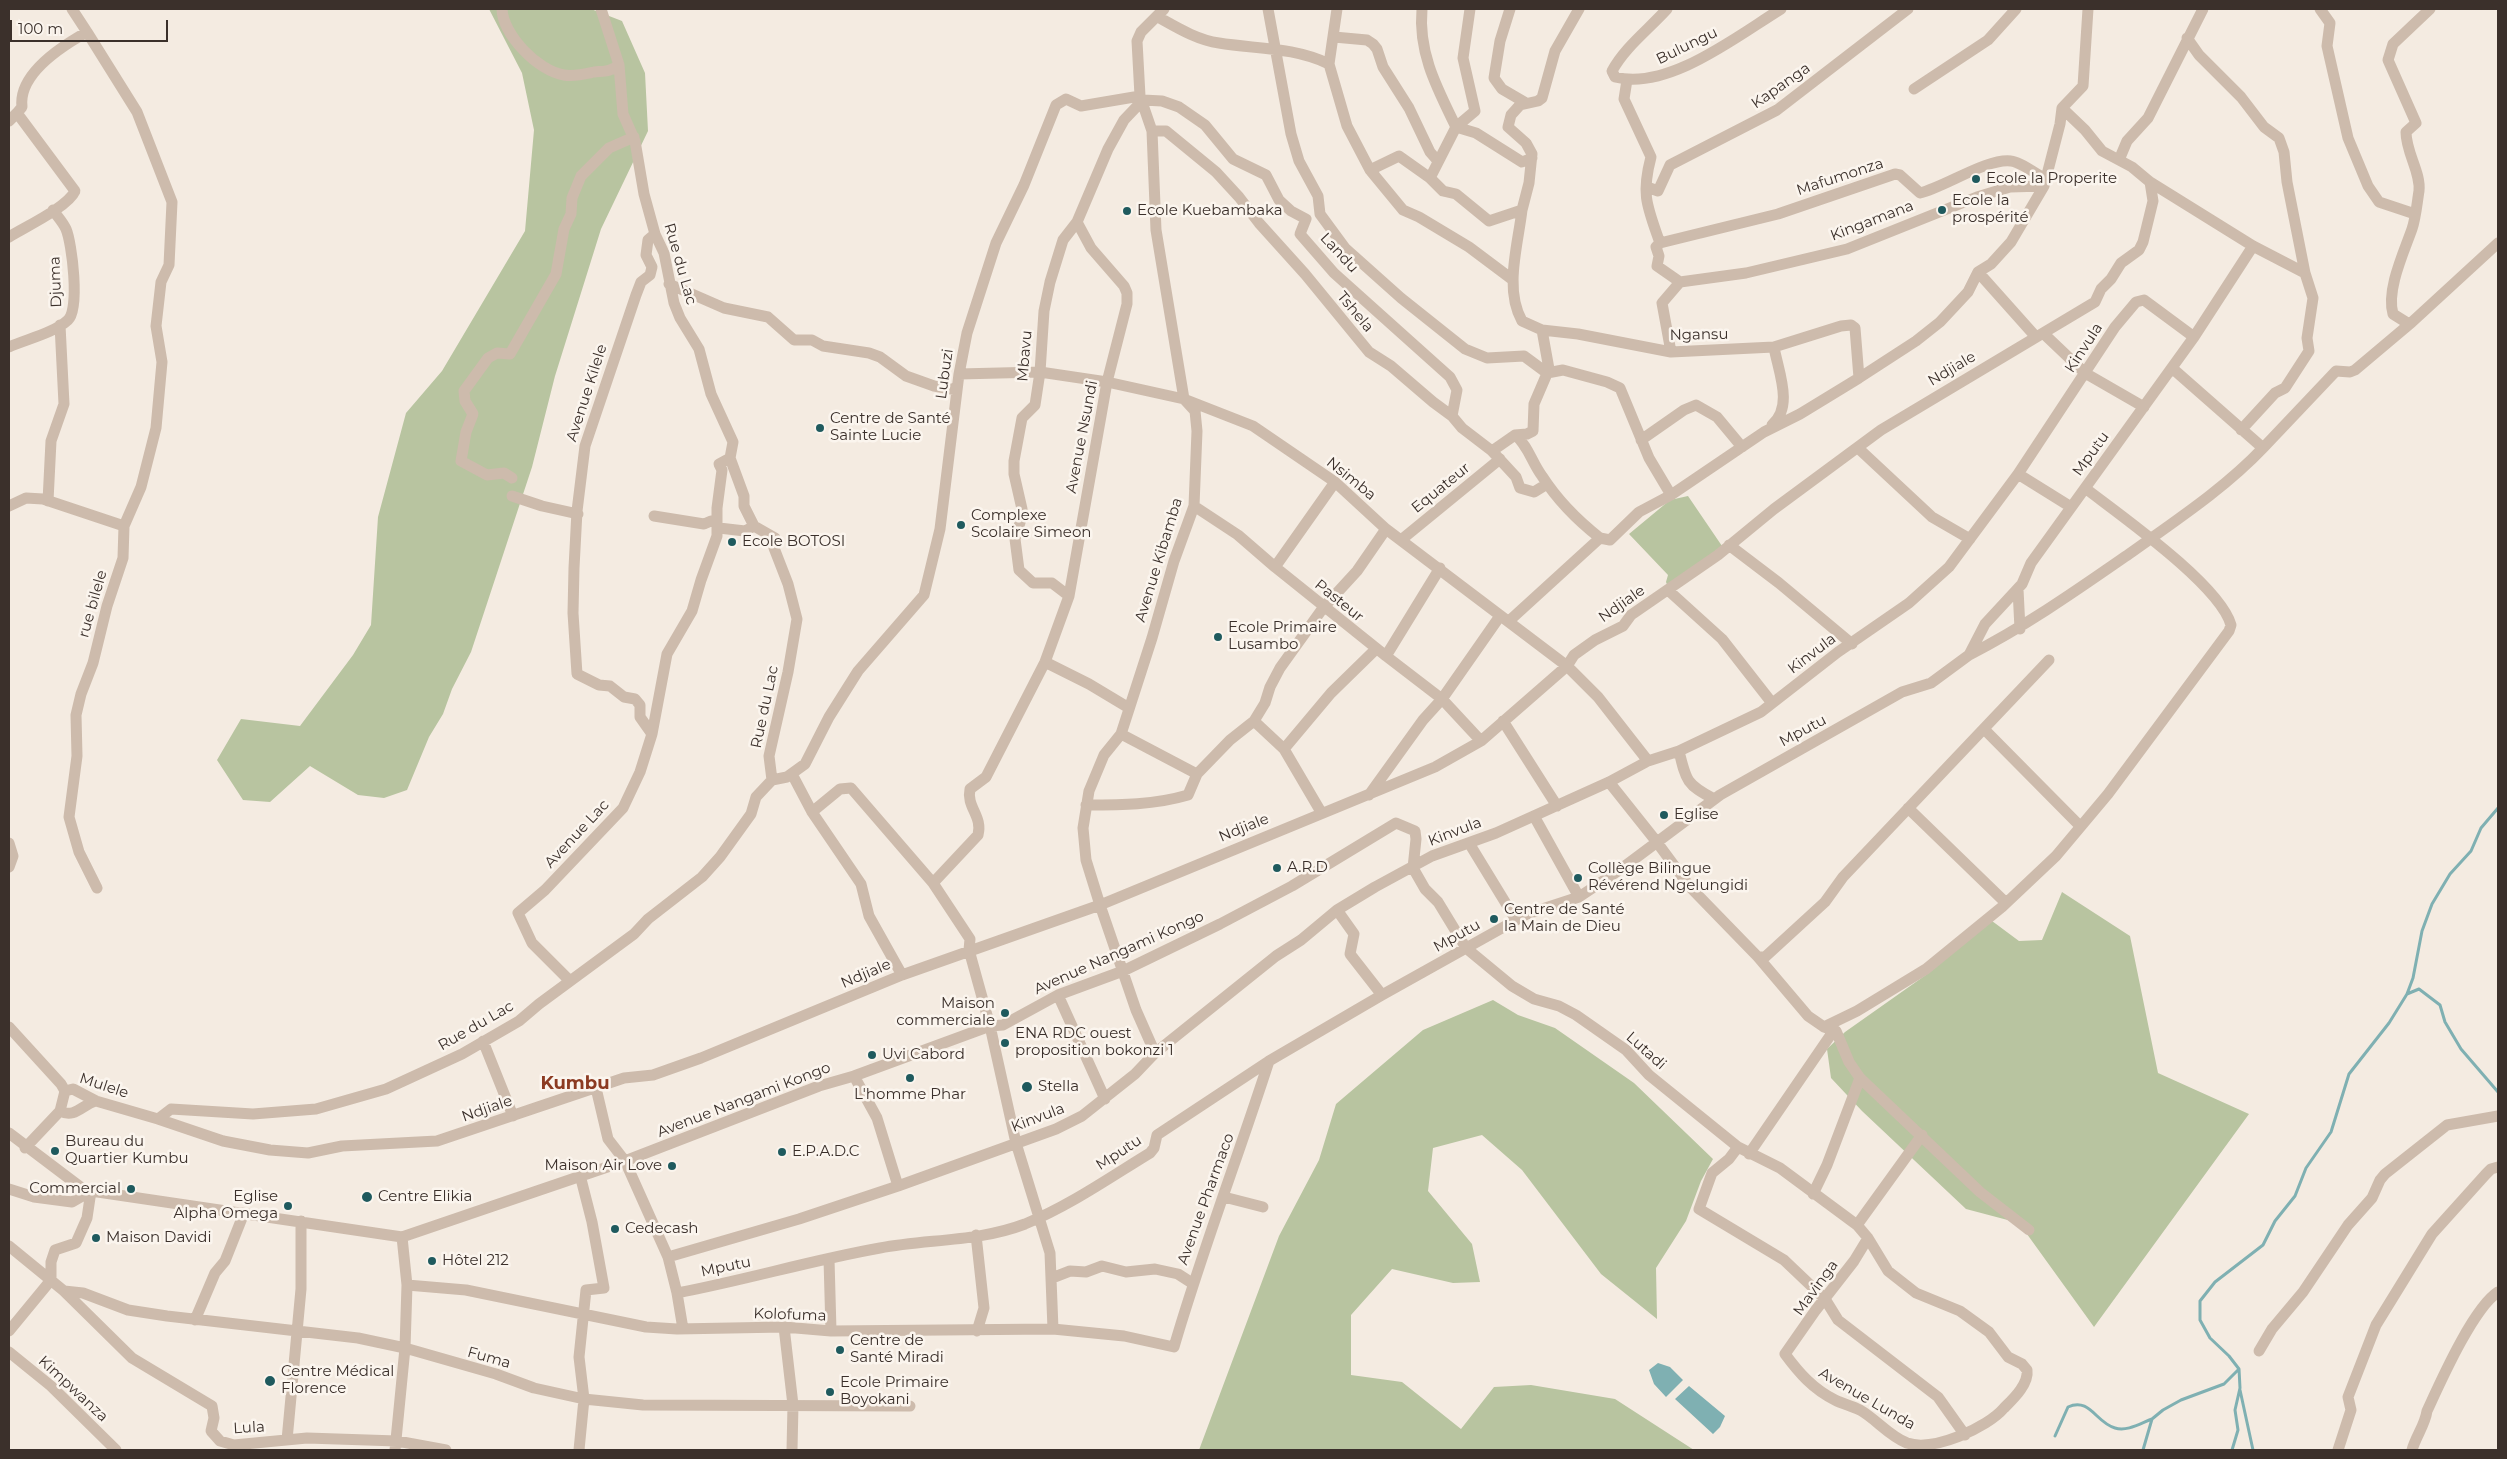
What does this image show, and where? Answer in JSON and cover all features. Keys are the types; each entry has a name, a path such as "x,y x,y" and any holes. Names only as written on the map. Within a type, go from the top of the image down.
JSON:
{"street":[{"name":"rue bilele","path":"72,9 137,112 172,202 169,265 161,282 156,326 162,362 156,428 141,487 124,526 123,558 107,606 91,669 77,705 77,756 68,809 79,852 97,888"},
{"path":"502,9 503,18 510,33 540,67 570,76 610,72 619,65"},
{"name":"Rue du Lac","path":"158,1119 171,1110 253,1114 316,1109 386,1089 462,1054 519,1020 634,934 648,919 702,877 720,857 751,814 756,797 772,780 769,756 788,672 797,619 788,584 774,548 775,538 754,526 744,506 744,496 730,458 733,442 711,394 699,350 680,318 669,284 664,253 655,234 644,194 634,137 622,108 619,65 601,9"},
{"path":"1268,9 1295,149 1304,172 1318,196 1320,214 1345,248 1401,298 1465,348 1487,358 1524,356 1547,373 1563,370 1614,384 1624,394 1649,458 1671,495"},
{"path":"1336,9 1334,37 1329,64 1347,126 1370,170 1402,210 1419,216 1469,247 1513,280"},
{"path":"1422,9 1420,32 1427,65 1456,127 1476,133 1522,162 1532,158"},
{"path":"1430,178 1437,160 1456,127 1473,113 1475,109 1463,58 1470,9"},
{"path":"1510,9 1500,41 1494,78 1502,89 1526,103"},
{"path":"1542,330 1522,321 1514,302 1513,280 1522,210 1532,158 1530,149 1513,133 1508,124 1516,108 1542,98 1555,51 1580,9"},
{"path":"1667,9 1622,54 1613,74 1615,77 1627,80 1624,99 1651,157 1645,175 1647,187 1645,198 1660,243 1656,246 1659,256 1657,266 1680,282 1662,303 1671,352"},
{"name":"Bulungu","path":"1627,80 1666,75 1719,48 1781,9"},
{"name":"Kapanga","path":"1647,187 1658,191 1670,165 1777,110 1908,9"},
{"path":"1914,89 1988,40 2016,9"},
{"path":"1764,432 1800,414 1916,341 1940,322 1968,292 1978,272 1991,264 2011,242 2044,183 2060,124 2062,108 2083,86 2088,9"},
{"path":"2119,160 2127,141 2148,118 2176,64 2186,38 2203,9"},
{"path":"2320,9 2330,23 2327,46 2348,138 2368,186 2379,202 2415,214"},
{"path":"2409,324 2393,314 2391,300 2400,260 2415,214 2420,179 2414,170 2406,132 2416,123 2388,60 2393,44 2423,10"},
{"path":"1161,13 1185,31 1219,43 1306,53 1329,64"},
{"name":"Avenue Kibamba","path":"1155,1053 1100,905 1084,846 1083,828 1089,791 1104,755 1121,734 1174,561 1194,506 1197,431 1195,411 1184,399 1156,230 1152,131 1142,98 1136,42 1141,32 1161,13"},
{"path":"9,237 53,210 74,194 75,189 13,117 22,107 20,97 25,86 44,62 57,50 87,32"},
{"path":"1334,37 1367,40 1373,44 1383,67 1409,108 1430,152 1437,160"},
{"path":"2186,38 2199,55 2241,97 2264,127 2279,138 2284,152 2287,182 2304,274 2313,298 2307,338 2309,351 2285,388 2276,393 2242,430"},
{"name":"Mbavu","path":"1069,596 1052,582 1033,583 1030,578 1024,577 1016,563 1015,540 1022,516 1014,474 1014,461 1022,418 1035,405 1040,372 1044,311 1050,282 1063,240 1077,222 1113,139 1124,120 1142,98"},
{"name":"Lubuzi","path":"792,774 804,764 829,717 862,667 924,595 940,529 959,374 966,333 996,243 1024,185 1056,105 1066,99 1081,106 1142,98"},
{"name":"Landu","path":"1142,98 1162,101 1179,107 1205,125 1233,159 1266,175 1280,200 1291,211 1306,219 1300,234 1334,273 1450,377 1457,390 1452,416"},
{"path":"2062,108 2085,130 2097,147 2132,167 2150,182 2253,246 2304,274"},
{"name":"Tshela","path":"1152,131 1166,131 1216,172 1305,274 1369,352 1391,366 1496,455 1516,477 1520,488 1525,491 1534,492 1546,484"},
{"path":"512,478 504,473 488,475 461,461 466,432 473,414 465,401 464,391 488,358 498,353 510,354 526,329 530,316 549,289 556,274 564,228 571,214 572,198 581,176 609,148 634,137"},
{"path":"1370,170 1399,156 1430,178 1443,191 1456,194 1489,221 1522,210"},
{"name":"Mafumonza","path":"1660,243 1771,216 1895,174 1900,175 1920,193 1984,167 2006,161 2015,162 2044,183"},
{"name":"Ndjiale","path":"158,1119 223,1141 270,1150 308,1153 362,1145 426,1144 624,1078 654,1075 701,1058 902,975 1100,905 1441,764 1481,741 1567,666 1579,650 1623,626 1631,614 1669,591 1774,509 1903,416 2095,302 2101,289 2111,279 2121,263 2139,250 2147,228 2153,201 2150,182"},
{"name":"Kingamana","path":"1680,282 1746,273 1847,249 1977,197 2010,187 2044,183"},
{"name":"Djuma","path":"9,347 60,325 71,316 73,311 73,274 66,230 53,210"},
{"name":"Avenue Nsundi","path":"933,883 978,834 980,824 977,814 971,808 970,789 986,777 1045,662 1069,596 1107,382 1125,314 1127,294 1091,248 1077,222"},
{"name":"Avenue Kilele","path":"652,734 640,717 640,706 635,699 624,697 610,686 599,685 577,674 573,613 575,604 574,568 585,446 636,295 641,282 650,274 652,267 646,255 648,240 655,234"},
{"path":"1970,656 2020,628 2151,538 2236,474 2308,402 2330,376 2336,371 2350,372 2355,370 2409,324 2498,242"},
{"name":"Mputu","path":"677,1293 883,1247 928,1240 940,1242 1007,1230 1038,1218 1150,1153 1154,1148 1157,1135 1269,1061 1527,914 1579,897 1621,870 1656,841 1714,799 1902,692 1931,683 1970,656 1984,624 2018,589 2031,563 2194,337 2253,246"},
{"path":"1978,272 2039,335 2085,373 2144,407"},
{"path":"669,284 724,308 768,317 794,340 812,340 823,346 880,356 906,376 934,386 957,390"},
{"name":"Kinvula","path":"668,1257 898,1186 1056,1129 1082,1116 1105,1099 1135,1074 1155,1053 1337,910 1432,856 1534,816 1609,782 1648,761 1679,751 1740,723 1772,703 1909,603 1950,567 2018,474 2115,327 2136,302 2142,300 2148,303 2194,337"},
{"path":"48,500 51,442 64,404 60,325"},
{"name":"Ngansu","path":"1542,330 1578,334 1671,352 1774,347 1842,326 1851,325 1855,328 1859,378"},
{"name":"Equateur","path":"1401,540 1496,455 1515,435 1527,434 1533,431 1534,404 1549,369 1542,330"},
{"path":"1515,435 1523,441 1533,464 1564,508 1600,538 1610,540 1636,514 1671,495 1764,432 1777,421 1784,406 1774,347"},
{"path":"2172,368 2263,448"},
{"name":"Nsimba","path":"959,374 1040,372 1107,382 1184,399 1253,426 1335,482 1401,540 1567,666 1598,698 1648,761"},
{"path":"1641,440 1684,410 1696,405 1718,417 1742,447"},
{"path":"1858,448 1932,517 1970,539"},
{"path":"652,734 667,654 692,611 717,525 722,470 719,464 730,458"},
{"path":"2018,474 2071,507"},
{"path":"1275,567 1335,482"},
{"path":"1749,1154 1829,1028 1926,969 2006,903 2056,856 2108,794 2209,656 2217,650 2231,625 2225,611 2208,590 2151,538 2085,488"},
{"path":"512,496 542,506 578,514"},
{"path":"9,506 26,498 48,500 124,526"},
{"name":"Pasteur","path":"1194,506 1238,535 1323,608 1442,699 1481,741"},
{"path":"654,516 704,524 711,521 717,525 745,531 754,526"},
{"path":"1086,805 1148,804 1188,796 1197,774 1230,740 1254,721 1265,704 1270,687 1280,668 1323,608 1357,571 1386,528"},
{"path":"1369,795 1423,720 1442,699 1505,619 1600,538"},
{"path":"1729,546 1779,583 1852,644"},
{"path":"1386,656 1440,568"},
{"path":"2018,589 2020,628"},
{"path":"1669,591 1722,639 1772,703"},
{"path":"1284,748 1331,693 1376,649"},
{"path":"1758,957 1765,957 1825,902 1843,877 2049,660"},
{"path":"1045,662 1089,684 1129,708"},
{"path":"1254,721 1284,748 1321,812"},
{"path":"1503,721 1557,806"},
{"path":"1984,729 2080,826"},
{"name":"Avenue Lac","path":"570,981 532,943 518,913 546,890 623,808 643,763 652,734"},
{"path":"1121,734 1197,774"},
{"path":"1679,751 1685,778 1688,783 1698,791 1714,799"},
{"path":"772,780 781,780 792,774 812,812 861,884 869,916 902,975"},
{"path":"1609,782 1690,887 1758,957 1808,1016 1829,1028 1852,1069 1860,1078 1980,1192 2029,1230"},
{"path":"812,812 840,789 851,788 933,883 970,939 969,950 990,1026 1016,1142 1050,1253 1053,1329"},
{"path":"1908,808 2006,903"},
{"path":"1534,816 1579,897"},
{"name":"Avenue Nangami Kongo","path":"89,1192 402,1237 625,1161 751,1111 854,1076 990,1026 1003,1025 1058,995 1123,971 1292,886 1394,823 1416,833 1413,868"},
{"path":"9,843 13,856 9,867"},
{"path":"1468,843 1516,920"},
{"name":"Lutadi","path":"1413,868 1425,889 1438,902 1466,948 1518,990 1534,999 1559,1006 1606,1035 1626,1050 1650,1075 1738,1147 1780,1168 1857,1225 1888,1272 1916,1293 1960,1311 1989,1332 2008,1357 2022,1364"},
{"path":"1337,910 1354,934 1350,954 1382,995"},
{"path":"1058,995 1105,1099"},
{"name":"Mulele","path":"9,1027 61,1084 65,1091 73,1090 96,1101 158,1119"},
{"path":"483,1040 512,1116"},
{"name":"Avenue Pharmaco","path":"1174,1347 1192,1283 1224,1197 1269,1061"},
{"path":"854,1076 877,1118 898,1186"},
{"path":"1813,1194 1827,1165 1860,1078"},
{"path":"596,1088 608,1139 625,1161 668,1257 683,1329"},
{"path":"25,1148 60,1111 65,1091"},
{"path":"60,1111 70,1114 96,1101"},
{"path":"2259,1351 2272,1329 2303,1292 2348,1226 2372,1198 2380,1180 2386,1174 2448,1124 2498,1116"},
{"path":"9,1133 25,1148 89,1192"},
{"path":"1857,1225 1922,1135"},
{"path":"1738,1147 1729,1160 1712,1173 1698,1208 1784,1260 1825,1299 1838,1320 1938,1397 1965,1435"},
{"path":"2338,1450 2351,1410 2348,1397 2376,1325 2442,1222 2491,1169 2498,1167"},
{"path":"579,1450 584,1399 579,1357 586,1290 604,1288 592,1222 580,1175"},
{"path":"9,1189 34,1197 72,1202 89,1192"},
{"path":"9,1331 51,1280 50,1262 55,1250 76,1243 87,1218 89,1192"},
{"path":"1224,1197 1263,1207"},
{"path":"196,1320 215,1273 225,1262 244,1213"},
{"path":"287,1440 294,1371 295,1330 301,1289 301,1221"},
{"path":"976,1235 984,1308 978,1331"},
{"path":"396,1445 405,1348 407,1285 402,1237"},
{"name":"Mavinga","path":"1785,1354 1854,1261 1870,1243"},
{"path":"9,1246 64,1291"},
{"path":"829,1259 831,1331"},
{"path":"1052,1278 1070,1271 1086,1272 1102,1266 1126,1272 1155,1269 1178,1274 1192,1283"},
{"name":"Kolofuma","path":"407,1285 466,1290 582,1316 646,1327 683,1329 784,1327 831,1331 1053,1329 1124,1336 1174,1347"},
{"name":"Fuma","path":"64,1291 83,1293 128,1310 196,1320 358,1338 405,1348 496,1374 534,1388 584,1399 643,1405 910,1406"},
{"name":"Lula","path":"64,1291 132,1358 212,1406 214,1418 212,1431 220,1441 234,1445 307,1438 446,1450"},
{"path":"2412,1450 2427,1411 2455,1353 2489,1300 2498,1292"},
{"path":"784,1327 793,1405 792,1450"},
{"name":"Kimpwanza","path":"9,1352 51,1386 116,1450"},
{"name":"Avenue Lunda","path":"1785,1354 1810,1383 1833,1399 1861,1410 1884,1429 1908,1443 1934,1443 1965,1435 1997,1417 2016,1395 2028,1374 2022,1364"}],"green space":[{"path":"489,9 591,9 622,21 645,73 648,131 601,229 555,376 532,467 471,652 452,689 443,714 429,737 407,790 384,798 358,795 310,766 270,802 243,800 217,760 241,719 300,726 353,655 371,625 378,517 406,413 442,371 525,231 534,130 522,73"},
{"path":"1688,496 1722,546 1668,587 1666,582 1668,575 1629,534 1670,500"},
{"path":"2062,892 2130,936 2158,1073 2249,1114 2094,1327 2019,1223 1966,1209 1862,1111 1831,1078 1827,1049 1845,1032 1930,972 1988,918 2019,941 2042,940"},
{"path":"1493,1000 1518,1015 1555,1028 1634,1083 1713,1159 1701,1181 1686,1221 1656,1268 1657,1319 1601,1274 1522,1170 1482,1135 1433,1148 1428,1191 1472,1244 1480,1282 1453,1283 1392,1269 1351,1315 1351,1375 1402,1382 1461,1429 1494,1387 1531,1385 1615,1399 1694,1450 1199,1450 1279,1236 1319,1160 1336,1104 1423,1030"}],"water":[{"path":"1658,1363 1670,1367 1683,1380 1666,1397 1654,1384 1649,1370"},
{"path":"1689,1386 1725,1416 1720,1427 1713,1434 1675,1399"}],"waterway":[{"path":"2232,1450 2238,1430 2235,1410 2240,1388 2239,1369 2229,1356 2210,1338 2200,1320 2200,1301 2215,1282 2263,1245 2275,1221 2295,1196 2306,1168 2331,1132 2349,1074 2389,1023 2407,994 2413,978 2422,931 2432,904 2450,874 2471,851 2481,828 2498,808"},
{"path":"2407,994 2419,989 2440,1005 2445,1022 2461,1049 2498,1092"},
{"path":"2143,1450 2152,1419 2181,1400 2224,1384 2238,1370"},
{"path":"2240,1390 2253,1450"},
{"path":"2055,1436 2068,1407 2076,1405 2088,1408 2108,1425 2120,1429 2152,1419"}],"place":[{"name":"Ecole la Properite","path":"1976,179"},
{"name":"Ecole la prospérité","path":"1942,210"},
{"name":"Ecole Kuebambaka","path":"1127,211"},
{"name":"Centre de Santé Sainte Lucie","path":"820,428"},
{"name":"Complexe Scolaire Simeon","path":"961,525"},
{"name":"Ecole BOTOSI","path":"732,542"},
{"name":"Ecole Primaire Lusambo","path":"1218,637"},
{"name":"Eglise","path":"1664,815"},
{"name":"A.R.D","path":"1277,868"},
{"name":"Collège Bilingue Révérend Ngelungidi","path":"1578,878"},
{"name":"Centre de Santé la Main de Dieu","path":"1494,919"},
{"name":"Maison commerciale","path":"1005,1013"},
{"name":"ENA RDC ouest proposition bokonzi 1","path":"1005,1043"},
{"name":"Uvi Cabord","path":"872,1055"},
{"name":"L'homme Phar","path":"910,1078"},
{"name":"Stella","path":"1027,1087"},
{"name":"Bureau du Quartier Kumbu","path":"55,1151"},
{"name":"E.P.A.D.C","path":"782,1152"},
{"name":"Maison Air Love","path":"672,1166"},
{"name":"Commercial","path":"131,1189"},
{"name":"Centre Elikia","path":"367,1197"},
{"name":"Eglise Alpha Omega","path":"288,1206"},
{"name":"Cedecash","path":"615,1229"},
{"name":"Maison Davidi","path":"96,1238"},
{"name":"Hôtel 212","path":"432,1261"},
{"name":"Centre de Santé Miradi","path":"840,1350"},
{"name":"Centre Médical Florence","path":"270,1381"},
{"name":"Ecole Primaire Boyokani","path":"830,1392"}],"district":[{"name":"Kumbu","path":"575,1084"}]}
